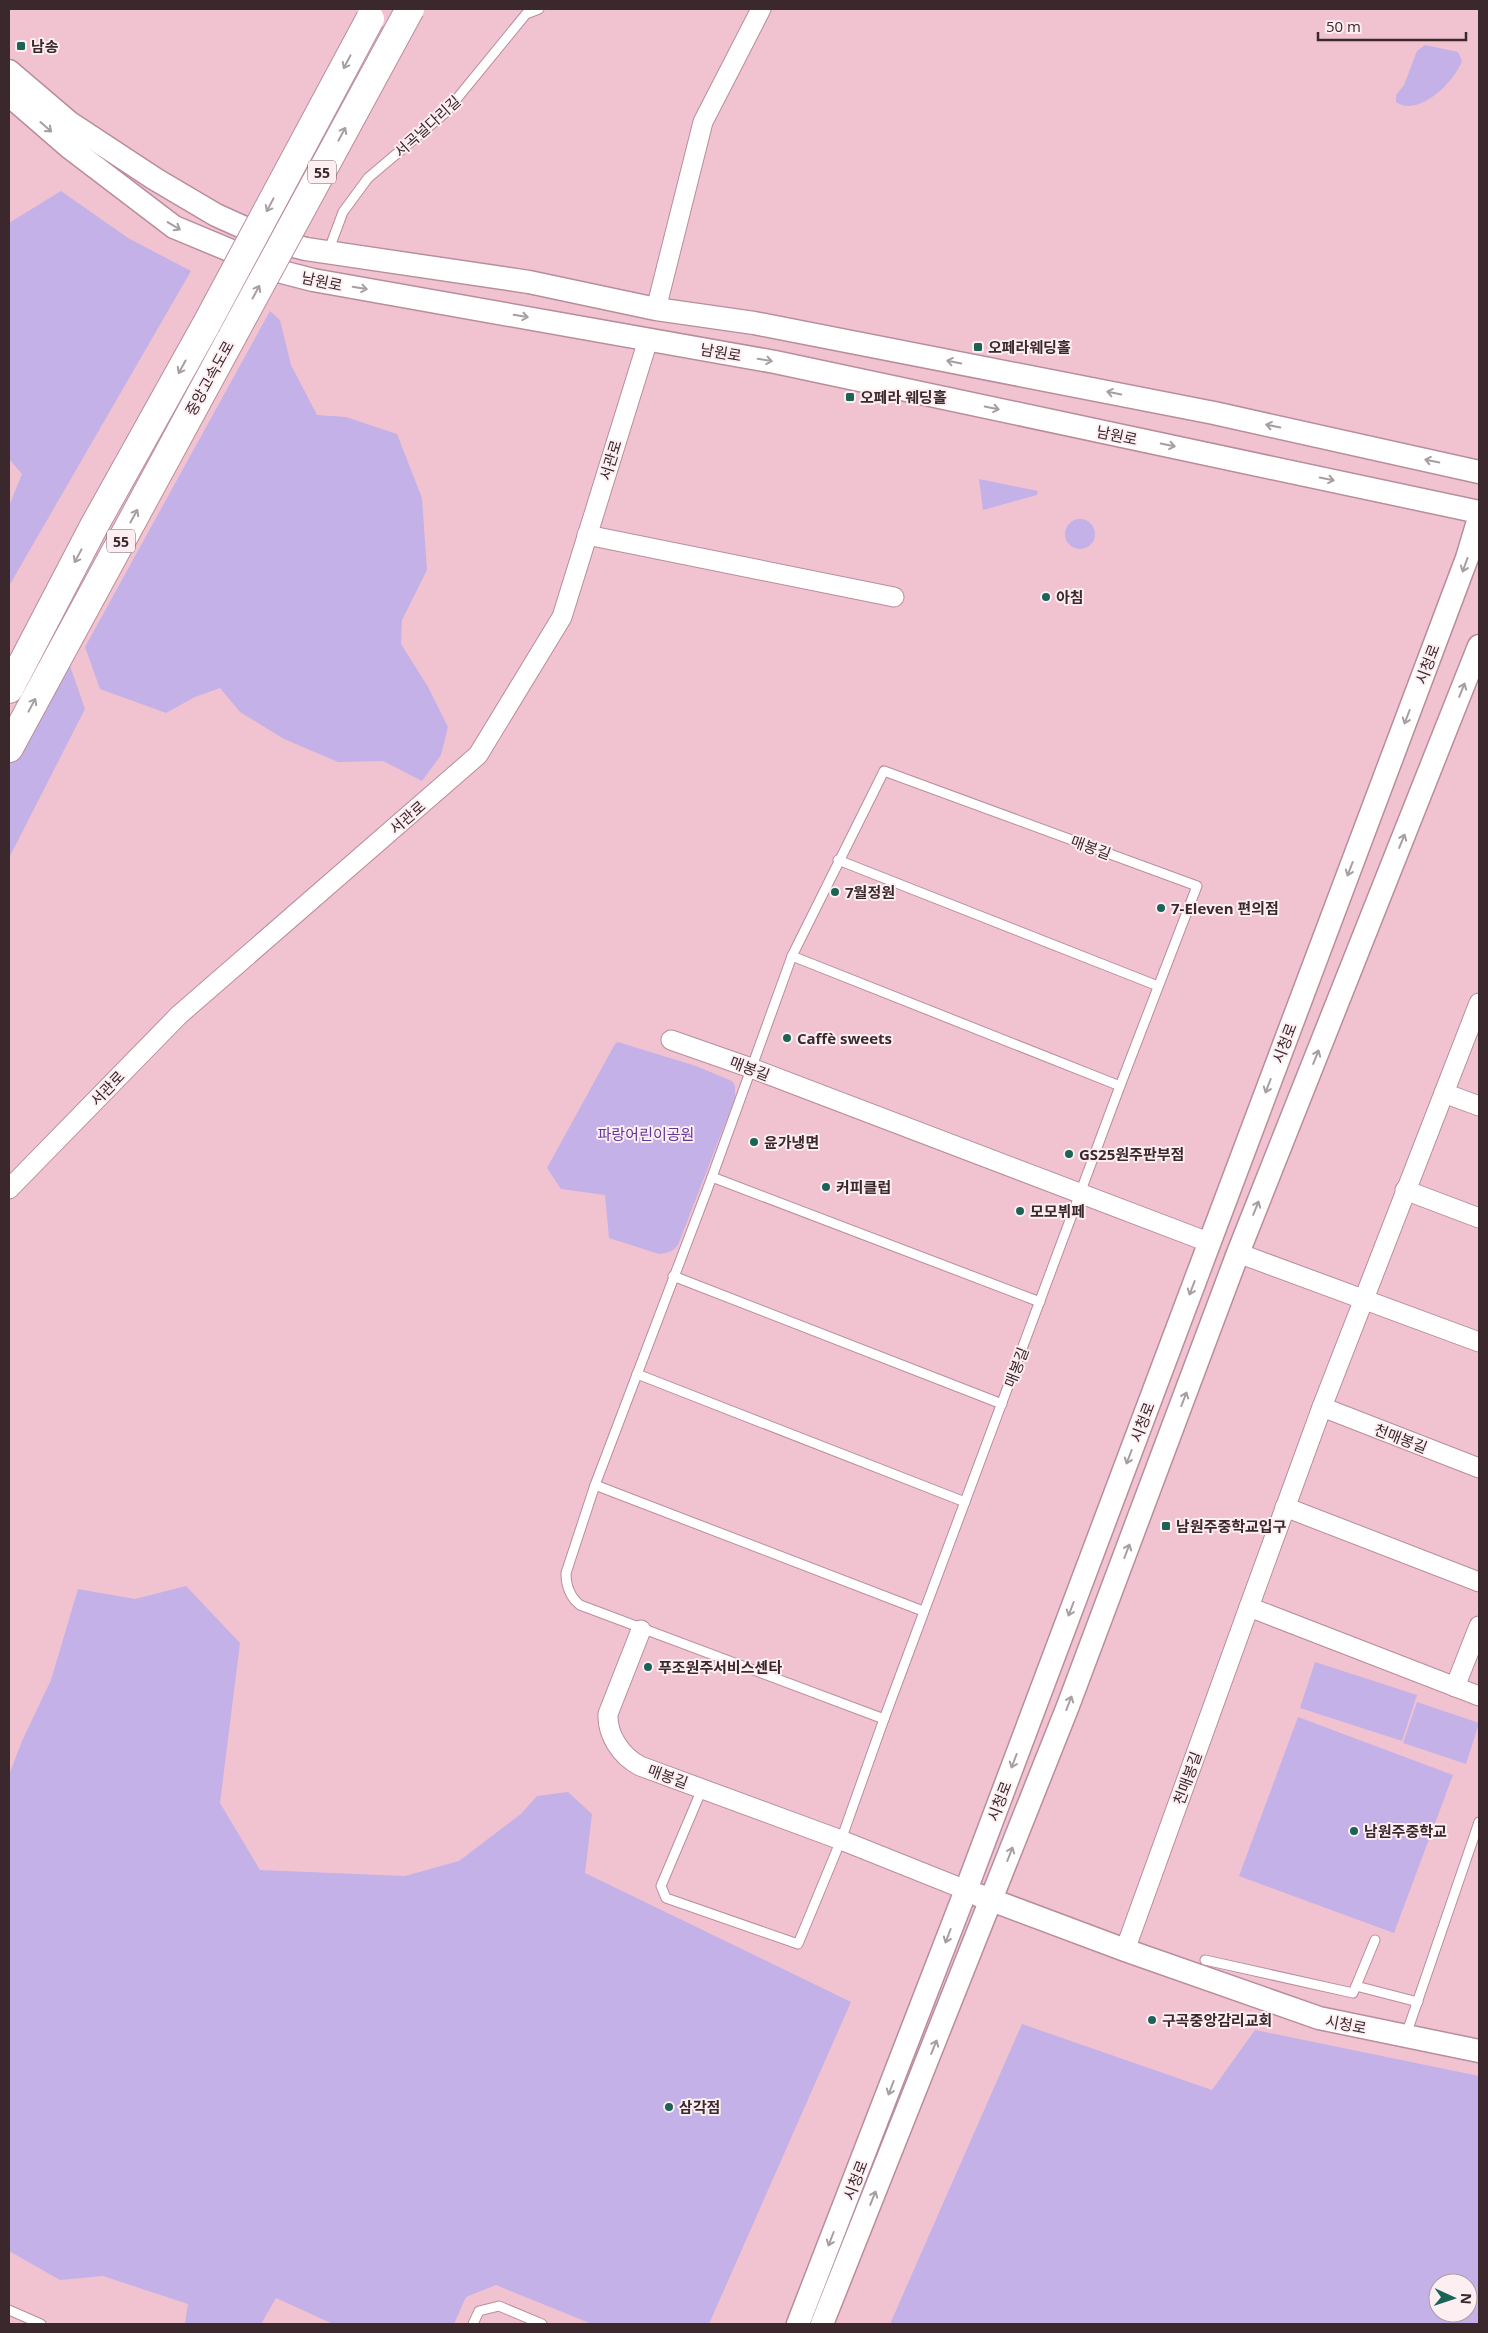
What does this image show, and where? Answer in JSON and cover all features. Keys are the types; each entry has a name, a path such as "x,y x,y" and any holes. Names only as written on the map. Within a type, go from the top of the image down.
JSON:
{"highway":[{"name":"중앙고속도로","path":"9,748 410,9"},
{"name":"중앙고속도로","path":"9,689 94,526 206,325 373,14"}],"street":[{"path":"648,340 703,122 761,9"},
{"name":"남원로","path":"9,71 70,123 155,179 216,215 274,241 328,252 529,282 656,309 754,323 1204,411 1479,472"},
{"name":"남원로","path":"9,95 70,147 174,227 282,272 313,280 775,362 1479,512"},
{"name":"서관로","path":"9,1189 179,1015 478,755 562,617 648,340"},
{"name":"시청로","path":"798,2324 966,1890 1208,1242 1467,558 1479,518"},
{"path":"587,535 894,596"},
{"name":"시청로","path":"822,2324 1068,1706 1238,1253 1479,646"},
{"name":"천매봉길","path":"1125,1950 1322,1407 1479,1002"},
{"name":"매봉길","path":"671,1040 751,1068 1080,1194"},
{"path":"1444,1093 1479,1106"},
{"path":"1405,1190 1479,1218"},
{"path":"1080,1194 1479,1342"},
{"name":"천매봉길","path":"1322,1407 1479,1468"},
{"path":"1285,1507 1479,1582"},
{"path":"1249,1607 1479,1696"},
{"path":"1455,1687 1479,1626"},
{"name":"매봉길","path":"641,1630 608,1714 608,1725 619,1748 633,1762 841,1840"},
{"path":"841,1840 992,1900"},
{"name":"시청로","path":"992,1900 1125,1950 1319,2018 1479,2051"}],"lane":[{"name":"서곡널다리길","path":"328,252 343,212 368,178 446,112 523,11 539,9"},
{"name":"매봉길","path":"702,1789 660,1886 666,1898 798,1944 841,1840 923,1611 1197,886 884,771 838,860"},
{"path":"884,1719 641,1630 580,1605 575,1601 567,1588 567,1565 594,1485 712,1177 792,956 838,860 1158,986"},
{"path":"792,956 1120,1086"},
{"path":"712,1177 1040,1302"},
{"name":"매봉길","path":"674,1276 1002,1404"},
{"path":"637,1374 965,1502"},
{"path":"594,1485 923,1611"},
{"path":"1406,2036 1479,1822"},
{"path":"1205,1960 1353,1993 1375,1940"},
{"path":"1356,1986 1418,2002"},
{"path":"473,2324 479,2311 499,2306 542,2324"},
{"path":"9,2310 41,2324"}],"green space":[{"path":"1425,45 1458,52 1462,61 1452,78 1435,95 1415,105 1405,106 1396,102 1396,95 1404,85 1417,51"},
{"path":"61,191 128,238 191,271 9,586 9,506 22,474 9,459 9,223"},
{"path":"270,311 280,320 291,365 317,415 346,417 397,434 422,498 427,570 402,620 401,644 428,687 448,727 441,755 422,781 383,761 338,762 284,739 240,712 220,688 195,697 166,713 100,689 85,647"},
{"path":"979,479 1038,491 1037,495 983,510"},
{"path":"1080,519 1091,523 1095,534 1091,545 1080,549 1069,545 1065,534 1069,523"},
{"path":"60,637 85,709 9,858 9,730"},
{"name":"파랑어린이공원","path":"618,1042 696,1066 732,1081 735,1086 735,1098 678,1245 672,1251 665,1253 659,1254 609,1238 605,1195 561,1189 547,1168 615,1044"},
{"path":"186,1586 240,1643 220,1803 260,1870 405,1876 459,1861 521,1814 537,1796 568,1792 592,1814 585,1873 851,2002 709,2324 592,2324 496,2285 466,2297 454,2324 333,2324 276,2298 261,2324 185,2324 188,2304 103,2276 60,2280 9,2251 9,1775 22,1741 51,1680 78,1589 135,1599"},
{"path":"1315,1662 1417,1695 1402,1741 1300,1708"},
{"path":"1417,1702 1479,1723 1466,1764 1403,1743"},
{"path":"1298,1717 1453,1775 1394,1933 1239,1876"},
{"path":"1022,2024 1212,2090 1255,2030 1479,2076 1479,2324 890,2324"}],"place":[{"name":"남송","path":"21,46"},
{"name":"오페라웨딩홀","path":"978,347"},
{"name":"오페라 웨딩홀","path":"850,397"},
{"name":"아침","path":"1046,597"},
{"name":"7월정원","path":"835,892"},
{"name":"7-Eleven 편의점","path":"1161,908"},
{"name":"Caffè sweets","path":"787,1038"},
{"name":"윤가냉면","path":"754,1142"},
{"name":"GS25원주판부점","path":"1069,1154"},
{"name":"커피클럽","path":"826,1187"},
{"name":"모모뷔페","path":"1020,1211"},
{"name":"남원주중학교입구","path":"1166,1526"},
{"name":"푸조원주서비스센타","path":"648,1667"},
{"name":"남원주중학교","path":"1354,1831"},
{"name":"구곡중앙감리교회","path":"1152,2020"},
{"name":"삼각점","path":"669,2107"}]}
